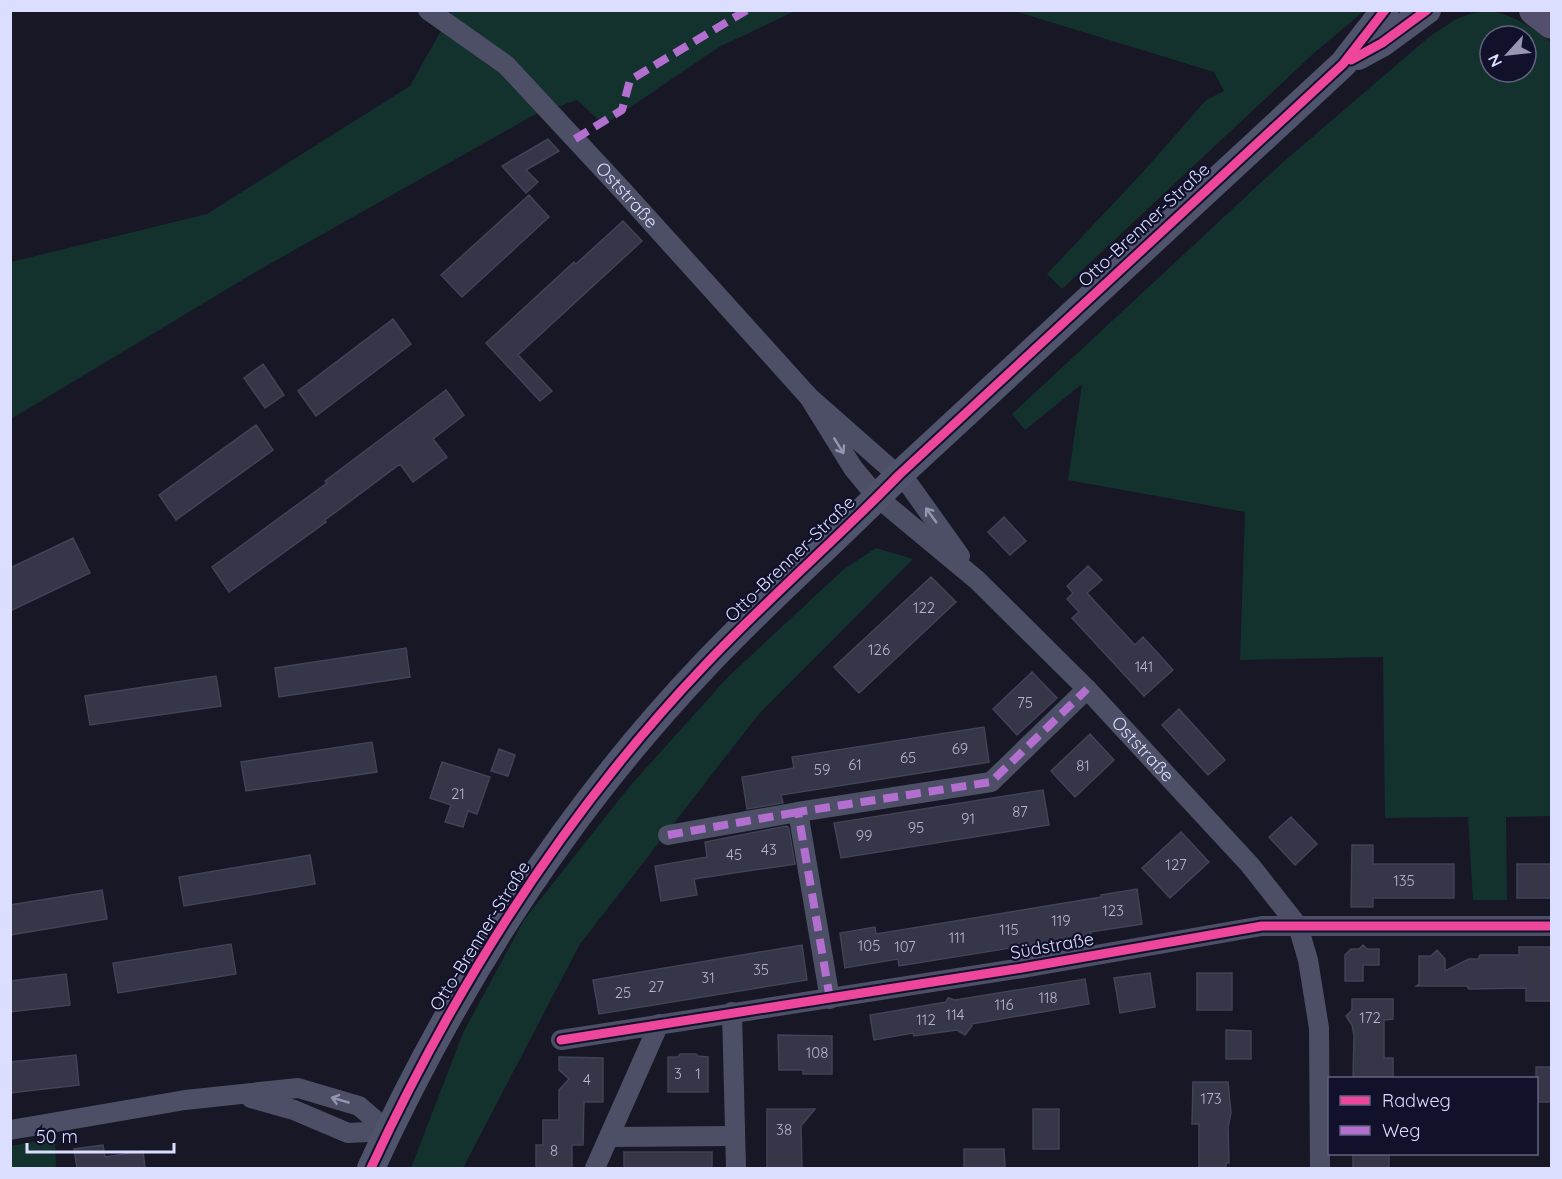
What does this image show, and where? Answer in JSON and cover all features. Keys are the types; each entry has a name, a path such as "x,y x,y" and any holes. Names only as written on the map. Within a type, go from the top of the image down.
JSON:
{"main road":[{"name":"Otto-Brenner-Straße","path":"371,1168 435,1039 478,965 553,852 626,754 704,665 899,475 1343,64 1385,10"},
{"name":"Otto-Brenner-Straße","path":"1343,64 1382,43 1426,10"},
{"path":"1535,10 1551,23"}],"street":[{"name":"Oststraße","path":"428,10 506,65 809,396 910,486 977,580"},
{"name":"Oststraße","path":"809,396 853,468 877,497 977,580 1087,689 1250,865 1298,926"},
{"path":"668,835 991,782 1087,689"},
{"path":"798,812 830,999"},
{"name":"Südstraße","path":"561,1040 1022,968 1262,926 1551,926"},
{"path":"1298,926 1308,960 1319,1028 1320,1168"},
{"path":"732,1012 735,1168"},
{"path":"595,1168 659,1024"},
{"path":"10,1130 185,1100 298,1088 359,1106 388,1131"},
{"path":"241,1095 294,1110 348,1133 388,1131"},
{"path":"610,1137 735,1136"}],"green space":[{"path":"1364,10 1313,54 1062,289 1047,274 1143,172 1206,100 1224,91 1214,72 1014,11"},
{"path":"452,11 795,11 719,47 604,125 577,100 534,115 259,270 11,419 11,262 207,214 410,86"},
{"path":"1490,11 1507,15 1524,24 1478,24 1478,84 1538,84 1538,33 1551,42 1551,816 1506,817 1507,900 1473,900 1468,817 1385,818 1383,657 1240,660 1245,512 1068,480 1082,384 1025,430 1012,414 1281,164 1429,37 1456,19 1473,13"},
{"path":"876,548 913,559 758,715 580,944 463,1168 411,1168 463,1033 524,920 630,786 728,677 844,569"},
{"path":"55,1138 56,1168 11,1168 11,1146"}],"building":[{"path":"548,139 559,151 526,170 538,182 526,193 502,166"},
{"path":"529,195 549,217 462,297 441,275"},
{"path":"623,221 642,241 518,355 552,391 540,401 486,343 574,262 576,264"},
{"path":"393,319 411,344 316,416 298,391"},
{"path":"263,364 284,395 265,408 244,378"},
{"path":"446,390 464,415 433,439 447,457 413,482 400,464 325,520 326,522 229,592 212,567 327,483 325,481"},
{"path":"256,425 273,450 176,520 159,495"},
{"path":"1004,517 1026,541 1010,555 988,532"},
{"path":"73,538 90,573 10,611 10,568"},
{"path":"1088,566 1102,580 1087,593 1135,645 1143,637 1173,670 1144,696 1072,618 1079,612 1067,599 1073,593 1067,586"},
{"path":"931,577 956,602 859,693 834,667"},
{"path":"406,648 410,677 279,697 275,668"},
{"path":"1032,672 1057,698 1017,735 993,709"},
{"path":"216,676 221,706 90,725 85,696"},
{"path":"1179,709 1225,760 1208,775 1162,725"},
{"path":"984,727 989,762 781,795 783,803 747,809 742,777 794,768 792,757"},
{"path":"1090,734 1114,760 1075,797 1051,771"},
{"path":"372,742 377,772 246,791 241,762"},
{"path":"499,749 515,755 508,776 491,771"},
{"path":"442,762 490,777 477,814 468,811 463,827 445,822 451,805 430,798"},
{"path":"1043,790 1049,825 841,858 834,823"},
{"path":"1291,817 1317,844 1295,865 1269,837"},
{"path":"787,826 795,864 694,879 697,895 661,901 655,866 707,857 705,842"},
{"path":"1181,832 1209,862 1170,898 1142,868"},
{"path":"1352,845 1373,845 1373,864 1454,864 1454,898 1373,898 1373,907 1351,907"},
{"path":"310,855 315,884 184,906 179,877"},
{"path":"1517,864 1551,864 1551,898 1517,898"},
{"path":"1137,889 1142,924 1090,932 1091,934 1073,938 899,966 898,959 845,968 840,933 875,927 876,934"},
{"path":"102,890 107,919 10,935 10,905"},
{"path":"231,944 236,974 118,993 113,963"},
{"path":"802,945 807,980 599,1014 593,980"},
{"path":"1363,945 1367,949 1379,949 1379,965 1363,965 1363,981 1345,981 1345,955 1351,949 1359,949"},
{"path":"1519,947 1551,947 1551,1001 1526,1001 1526,988 1469,989 1467,986 1416,986 1419,984 1419,956 1431,956 1437,950 1445,959 1445,971 1469,959 1478,959 1480,955 1519,955"},
{"path":"1150,973 1155,1007 1120,1013 1114,978"},
{"path":"1197,973 1232,973 1232,1010 1197,1010"},
{"path":"66,974 70,1005 10,1012 10,981"},
{"path":"1085,979 1089,1004 971,1024 972,1026 965,1035 957,1030 914,1036 913,1033 874,1040 870,1015 946,1002 948,998 955,1000"},
{"path":"1352,999 1393,999 1393,1019 1384,1020 1384,1058 1393,1058 1393,1077 1353,1077 1354,1035 1352,1025 1346,1016 1352,1010"},
{"path":"1226,1030 1251,1031 1251,1059 1226,1059"},
{"path":"778,1035 832,1036 832,1074 803,1074 803,1070 779,1070"},
{"path":"680,1054 708,1057 708,1092 668,1092 668,1057 678,1057"},
{"path":"76,1055 79,1085 10,1093 10,1062"},
{"path":"559,1057 603,1058 603,1102 584,1102 583,1145 572,1145 572,1168 536,1168 536,1145 543,1145 543,1120 559,1120 559,1090 569,1079 559,1070"},
{"path":"1536,1067 1551,1067 1551,1102 1538,1102 1538,1077 1536,1077"},
{"path":"1193,1082 1228,1082 1231,1113 1228,1127 1229,1163 1226,1163 1226,1168 1199,1168 1199,1124 1192,1124"},
{"path":"767,1109 815,1109 801,1126 802,1168 767,1168"},
{"path":"1033,1109 1059,1109 1059,1149 1033,1149"},
{"path":"103,1145 105,1157 143,1151 145,1168 77,1168 74,1149"},
{"path":"964,1149 1004,1149 1005,1168 964,1168"},
{"path":"624,1152 712,1152 712,1168 624,1168"},
{"path":"1353,1155 1389,1155 1389,1168 1353,1168"}],"marked path":[{"path":"575,139 622,110 630,80 747,10"},
{"path":"830,999 798,812 991,782 1087,689"},
{"path":"668,835 798,812"}],"cycle path":[{"path":"371,1168 439,1033 517,903 560,840 654,721 705,665 899,475 1343,64 1385,10"},
{"path":"1351,60 1382,43 1427,10"},
{"path":"561,1040 1022,968 1262,926 1552,926"}]}
